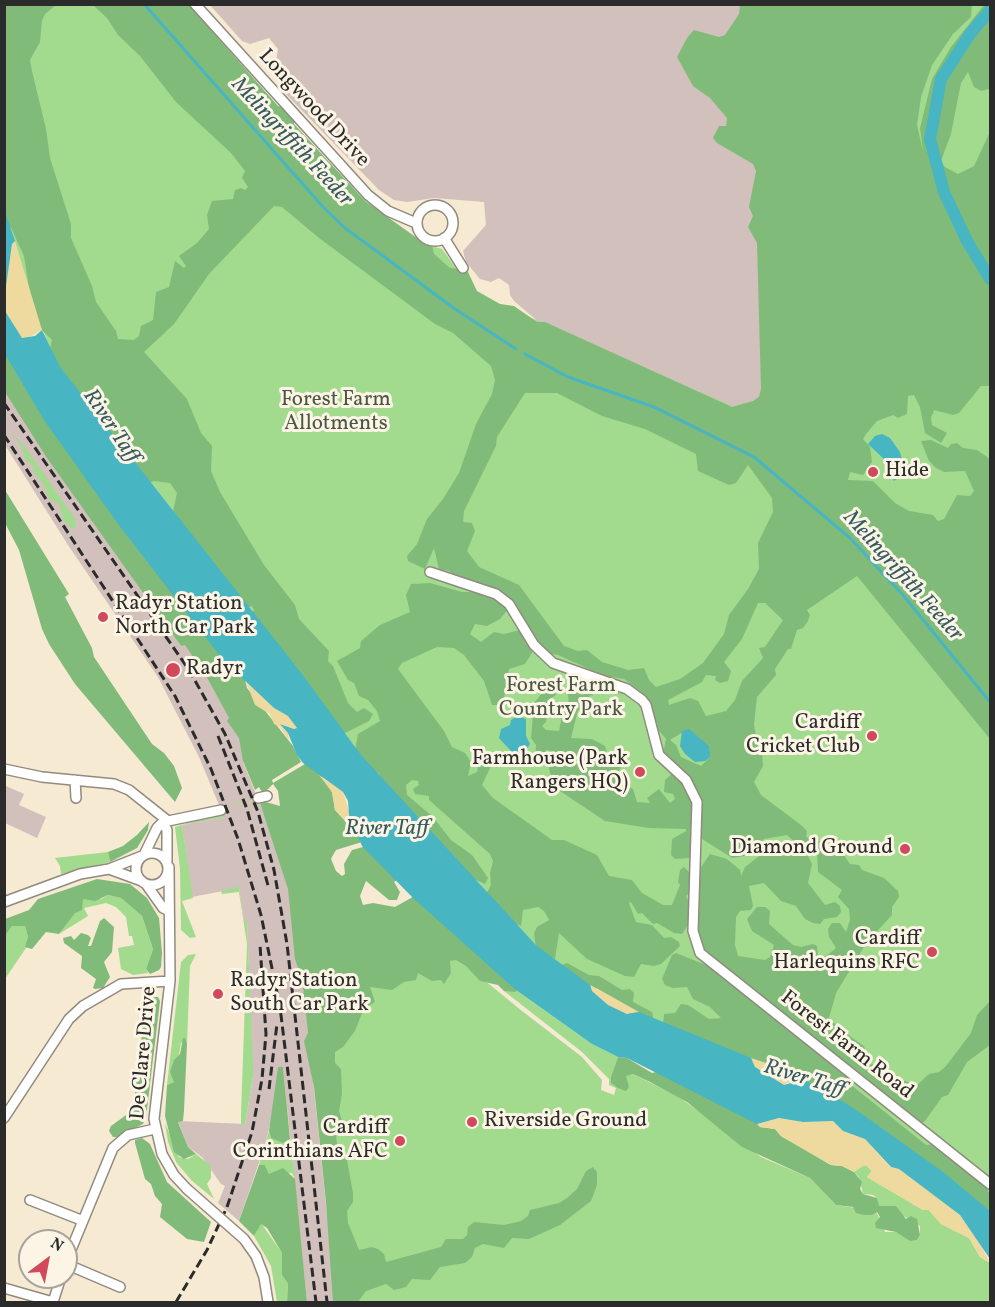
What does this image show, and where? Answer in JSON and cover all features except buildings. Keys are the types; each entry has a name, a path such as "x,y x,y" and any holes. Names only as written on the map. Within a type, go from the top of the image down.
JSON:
{"street":[{"name":"Longwood Drive","path":"195,4 368,195 388,212 416,223 417,229 425,239 439,241 444,238"},
{"path":"416,223 417,216 426,207 444,207 453,223 450,234 444,238 463,268"},
{"name":"Forest Farm Road","path":"430,572 496,594 509,604 534,645 553,663 627,689 642,700 646,705 659,755 691,786 697,802 693,931 700,953 990,1184"},
{"path":"4,769 124,788 164,821 177,821 221,810"},
{"path":"75,780 76,798"},
{"path":"164,821 157,828 136,867 143,882 163,908 169,911"},
{"name":"De Clare Drive","path":"164,821 167,830 171,907 169,911 170,981 155,1129 166,1162 187,1189 244,1239 256,1256 264,1277 268,1302"},
{"path":"4,902 72,877 109,869 143,855 155,853 168,864 163,881 154,885 109,869"},
{"path":"4,1119 69,1019 82,1006 121,984 170,981"},
{"path":"78,1229 113,1148 129,1135 155,1129"},
{"path":"30,1200 81,1220"},
{"path":"78,1268 120,1287"},
{"path":"4,1288 53,1302"}],"shaded area":[{"path":"210,5 751,5 759,148 766,422 540,323 514,301 510,295 509,285 499,278 491,282 480,279 466,262 463,251 486,225 484,202 434,198 407,202 394,200 379,190 286,94 275,68 278,49 269,38 250,44 242,41"},
{"path":"5,387 181,646 185,644 206,676 251,757 243,762 274,839 290,892 304,993 336,1302 307,1302 283,1067 266,1142 239,1221 218,1203 225,1186 221,1184 202,1157 188,1147 178,1121 245,1124 253,1077 247,921 244,921 239,888 192,897 182,825 224,817 199,757 158,677 68,545 5,445"},
{"path":"6,786 24,794 19,805 46,817 37,838 5,823"}],"green space":[{"name":"Forest Farm Country Park","path":"4,5 189,5 278,107 365,201 422,243 442,249 475,293 766,421 759,148 730,47 751,5 990,5 990,1178 862,1078 990,1188 990,1211 943,1172 796,1077 793,1080 751,1058 657,1022 574,975 537,946 361,755 302,674 60,367 50,347 37,317 5,209"},
{"name":"Forest Farm Country Park","path":"4,5 56,5 45,14 40,42 30,60 46,129 50,158 71,224 71,238 92,286 96,302 116,331 118,339 134,340 139,336 141,326 153,320 156,292 169,287 175,261 184,268 186,266 179,256 197,243 209,229 207,215 212,201 233,199 235,190 241,188 245,190 248,187 242,178 245,171 231,153 176,102 140,56 118,35 107,18 93,5 189,5 278,106 283,107 294,118 294,124 365,201 417,238 432,245 434,254 450,268 467,270 477,291 500,304 514,306 537,322 545,322 732,407 753,401 759,397 761,389 757,243 748,227 753,216 749,207 756,171 753,164 717,143 713,138 719,126 726,126 727,118 710,98 693,86 677,57 687,38 694,30 719,37 725,35 739,14 740,5 972,5 971,17 953,34 932,65 921,97 917,125 923,151 920,128 932,79 951,47 984,5 990,5 989,89 981,91 974,87 968,72 961,83 951,134 941,161 945,167 958,174 974,166 990,132 990,386 981,386 959,413 953,415 934,410 931,418 932,425 947,433 941,443 925,433 920,407 914,395 908,396 907,414 898,418 893,415 877,421 866,434 863,439 870,447 872,462 863,475 850,472 848,480 873,481 895,503 909,511 933,515 938,521 944,519 957,495 970,496 974,491 965,471 944,472 936,468 929,461 921,441 931,440 948,448 951,444 957,443 963,448 977,450 990,459 990,739 857,576 807,610 810,615 808,621 803,628 797,630 791,649 788,649 775,669 776,675 757,697 754,724 756,737 761,743 763,766 754,782 761,795 807,831 806,837 823,842 826,849 836,855 844,855 850,864 859,865 862,870 884,878 898,891 899,897 892,907 892,915 867,942 836,993 829,1018 864,1046 869,1065 881,1062 891,1076 911,1083 914,1088 929,1074 939,1072 946,1066 971,1033 977,1015 990,1001 990,1045 967,1062 948,1095 942,1097 925,1121 919,1125 853,1079 850,1084 926,1145 934,1144 985,1185 990,1195 990,1211 880,1127 861,1120 861,1114 825,1096 826,1090 796,1079 793,1080 772,1065 742,1059 675,1033 663,1024 664,1014 675,1013 681,1004 688,1005 709,1019 721,1018 710,1007 693,999 687,987 673,988 665,985 662,979 672,955 676,953 711,967 696,942 699,884 686,896 692,908 692,919 682,934 674,933 657,923 653,924 642,913 638,914 631,902 629,903 636,922 652,925 664,938 671,937 679,942 680,946 661,964 654,966 641,964 634,977 625,976 587,959 559,933 555,959 536,948 534,933 537,927 549,920 544,911 538,907 523,910 521,926 509,921 483,900 491,885 490,873 493,861 490,854 429,800 429,796 415,794 413,789 419,785 418,781 412,780 406,785 407,795 432,816 451,840 472,855 488,878 485,884 474,879 468,881 382,782 379,774 361,761 355,751 358,734 380,721 377,711 368,700 359,696 354,683 348,680 337,661 360,648 361,641 380,625 410,612 406,595 411,584 430,583 462,592 479,592 449,571 439,569 434,548 425,569 408,561 407,556 417,544 427,519 459,473 476,424 492,394 495,380 491,366 453,333 435,324 319,238 282,207 274,206 209,274 174,324 144,352 187,399 201,433 212,446 211,471 220,492 264,565 295,605 299,619 329,651 328,661 333,666 348,703 357,712 364,708 373,714 369,721 343,734 249,617 254,610 252,606 242,611 172,516 177,493 170,483 154,481 147,484 49,355 52,340 42,330 32,307 24,256 11,228 5,223","holes":["525,393 557,393 602,416 645,429 696,454 698,471 729,485 736,483 748,465 772,498 773,512 758,543 759,569 729,615 724,634 703,663 680,679 656,687 649,680 644,668 628,670 602,662 587,650 578,651 564,646 519,585 479,567 467,551 475,531 472,523 463,522 464,511 496,446 497,437","758,603 765,603 783,620 765,647 759,648 763,658 742,681 735,700 726,711 706,716 698,701 690,698 669,705 668,700 702,682 706,675 716,676 715,680 720,683 728,681 731,671 724,662 742,639","509,608 540,644 544,653 558,655 591,670 592,674 624,679 642,693 653,724 666,739 663,754 672,766 672,774 665,780 664,792 673,794 675,799 670,803 659,789 647,798 650,803 637,802 633,789 614,778 625,761 621,757 608,756 605,746 592,739 571,738 578,710 587,710 590,695 593,696 591,691 582,695 577,691 568,693 569,708 562,716 559,731 546,730 542,726 546,722 550,699 556,695 553,688 547,686 545,694 542,693 534,703 531,738 536,745 535,764 539,766 548,755 546,750 552,751 548,765 554,787 605,821 649,828 686,829 672,839 671,855 675,859 692,858 690,828 695,817 695,806 700,808 702,815 702,839 732,858 745,856 764,839 787,835 805,851 817,853 818,872 842,890 838,897 849,909 850,920 846,932 840,923 832,923 828,929 829,937 836,948 826,956 818,957 817,946 813,944 801,947 793,945 769,924 770,911 765,907 757,907 747,919 752,931 774,945 770,957 765,960 738,956 735,945 736,917 740,911 751,910 753,906 749,886 764,883 781,901 796,906 805,919 813,923 820,924 824,919 837,917 841,912 840,906 835,902 825,905 808,883 812,864 807,854 781,848 767,850 745,867 741,876 740,870 727,859 710,854 699,870 689,872 684,867 680,870 678,882 680,885 672,905 663,905 642,893 632,880 609,876 597,855 564,840 552,840 493,798 482,785 491,766 488,761 479,759 477,772 468,776 471,762 465,753 452,747 444,731 398,669 402,663 437,647 454,648 464,655 484,681 492,705 503,705 509,669 525,664 532,653 531,644 520,630 504,634 494,632 481,642 470,634 475,624 487,626 500,619","686,730 710,757 701,766 681,757 676,745 670,740"]},
{"path":"4,337 244,676 247,688 293,746 301,762 272,780 273,783 305,764 310,765 317,769 332,792 335,810 347,823 359,826 362,842 336,850 331,859 336,871 342,876 345,874 344,864 352,850 374,844 400,878 394,882 400,892 397,900 389,900 366,881 360,896 363,905 373,903 395,907 418,894 517,988 516,992 504,991 498,985 480,981 466,966 456,960 450,961 451,973 444,984 441,980 432,981 418,973 416,980 404,982 392,990 370,987 375,1002 364,1008 355,1031 343,1047 335,1052 335,1063 341,1069 342,1094 339,1111 342,1121 336,1133 338,1153 341,1158 347,1160 353,1193 353,1202 347,1211 348,1223 359,1250 372,1247 378,1249 384,1254 386,1262 441,1247 446,1239 463,1239 467,1235 468,1227 474,1222 504,1225 521,1221 528,1216 530,1210 559,1203 567,1198 577,1189 586,1171 593,1167 597,1172 597,1185 591,1201 560,1225 529,1239 512,1238 504,1248 483,1244 475,1248 472,1257 465,1263 440,1267 430,1280 412,1279 406,1287 394,1290 386,1284 366,1291 358,1302 333,1302 314,1087 304,1041 308,1033 302,979 295,959 288,889 259,800 280,806 278,791 273,784 263,794 259,787 255,790 243,761 239,738 227,721 229,718 206,676 185,645 181,646 47,458 5,392"},
{"path":"12,433 26,448 75,519 76,526 73,529 63,520 59,504 49,499 44,485 32,470 35,469 24,457 22,448"},
{"path":"5,490 69,594 65,597 92,648 94,657 152,744 164,753 174,766 182,788 175,802 75,684 49,644 42,629 19,550 5,523"},
{"path":"223,812 225,817 182,825 193,898 182,901 196,937 190,938 181,930 180,869 175,827"},
{"path":"149,822 148,830 137,848 110,862 108,852 123,846"},
{"path":"108,852 110,862 61,874 60,866 55,858"},
{"path":"97,879 130,884 147,898 159,918 162,953 159,970 150,974 146,969 153,949 142,916 121,898 108,895 95,901 83,899 82,910 75,913 59,934 46,932 32,949 25,947 28,937 25,926 12,926 5,936 5,919 29,910 38,899"},
{"path":"239,887 244,921 247,921 253,1062 253,1077 245,1124 241,1124 241,1114 247,944 239,892 222,894 221,891"},
{"path":"108,895 121,898 142,916 153,949 146,969 148,973 133,975 121,969 118,948 134,945 132,936 129,936 126,917 116,907 106,903 84,908 88,916 59,934 83,899 101,899"},
{"path":"104,918 114,927 112,952 104,962 110,977 103,988 95,989 93,988 96,979 81,968 82,956 64,943 63,938 71,936 74,940 81,933 88,935 91,938 88,946 91,946 100,921"},
{"path":"12,926 25,926 28,937 26,948 5,979 5,936"},
{"path":"196,954 190,966 187,1044 186,1041 181,1043 174,1082 167,1085 181,962 188,955"},
{"path":"456,957 582,1057 602,1080 601,1090 614,1095 616,1088 609,1085 609,1079 582,1052 504,991 516,990 592,1044 618,1057 611,1078 633,1074 679,1097 761,1157 810,1178 836,1205 876,1211 885,1232 896,1232 917,1240 920,1235 920,1226 889,1207 878,1206 877,1198 873,1195 863,1194 859,1177 854,1172 863,1165 867,1166 872,1171 867,1177 923,1210 929,1210 941,1224 969,1238 980,1257 990,1263 990,1302 344,1302 348,1260 328,1052 364,981"},
{"path":"567,963 589,975 599,976 622,990 630,989 634,993 633,1002 652,1012 655,1026 628,1015 630,1009 562,972 562,965"},
{"path":"150,997 158,997 160,1001 146,1118 143,1124 118,1137 113,1137 109,1131 111,1126 133,1110 146,1000"},
{"path":"183,1038 187,1044 184,1111 183,1121 178,1122 188,1147 196,1154 184,1159 174,1152 165,1116 167,1085 174,1082 170,1072 174,1060 180,1054"},
{"path":"618,1057 627,1058 652,1073 660,1071 754,1120 760,1127 775,1129 781,1136 831,1165 842,1166 854,1172 862,1182 860,1189 863,1194 877,1198 879,1206 896,1206 906,1219 911,1216 917,1219 920,1235 917,1240 910,1241 896,1232 876,1228 875,1223 880,1217 877,1212 864,1215 856,1213 853,1207 836,1205 810,1178 742,1147 687,1102 650,1082 633,1074 626,1076 629,1087 626,1091 618,1088 611,1083 611,1077"},
{"path":"278,1067 283,1067 290,1139 283,1143 271,1138 269,1131"},
{"path":"165,1123 179,1157 188,1159 196,1154 211,1166 211,1178 207,1184 214,1199 191,1180 176,1162 168,1142"},
{"path":"269,1131 271,1138 288,1142 290,1139 295,1179 292,1173 269,1174 265,1165 259,1165"},
{"path":"142,1138 150,1144 167,1182 211,1222 204,1242 187,1239 160,1217 162,1204 155,1196 151,1184 145,1179 135,1143 135,1140"},
{"path":"259,1165 265,1165 269,1174 283,1168 295,1179 307,1302 287,1302 288,1284 282,1275 282,1253 267,1228 261,1224 254,1236 239,1221"},
{"path":"261,1223 282,1253 282,1275 288,1284 287,1302 277,1302 271,1266 254,1236"}],"sand":[{"path":"15,241 42,330 26,339 21,338 5,311 4,293 12,244"},
{"path":"246,682 274,708 288,715 297,728 281,724 288,732 289,741 280,727 274,724 270,714 255,705"},
{"path":"319,775 343,792 353,825 347,823 335,810 332,792"},
{"path":"590,985 639,1012 627,1014 607,1005 592,991"},
{"path":"751,1058 772,1065 793,1080 784,1085 775,1081 755,1067"},
{"path":"779,1118 803,1122 833,1121 843,1131 865,1139 890,1167 899,1169 960,1215 977,1238 990,1263 980,1257 969,1238 941,1224 929,1210 923,1210 867,1177 872,1171 867,1166 854,1172 842,1166 831,1165 781,1136 775,1129 760,1127 757,1124"}],"water":[{"path":"4,209 15,241 12,244 5,293"},
{"name":"River Taff","path":"5,311 22,338 35,336 42,330 60,367 302,674 361,755 537,946 590,985 592,991 608,1005 627,1014 639,1012 751,1058 755,1067 784,1085 791,1083 796,1077 822,1088 862,1114 943,1172 990,1211 990,1259 960,1215 899,1169 891,1167 865,1139 843,1131 833,1121 803,1122 779,1118 757,1124 627,1058 618,1057 592,1044 516,990 413,898 362,846 349,815 348,801 343,792 303,763 297,755 288,733 280,724 297,728 288,716 274,708 224,661 118,524 44,420 5,354"},
{"path":"882,434 890,438 900,452 903,465 902,475 894,481 885,460 868,444 875,436"},
{"path":"518,716 526,719 526,736 530,744 522,757 511,751 499,738 501,729 510,725 511,720"},
{"path":"689,729 709,746 710,757 705,761 695,762 685,754 680,746 682,731"}],"waterway":[{"name":"Melingriffith Feeder","path":"144,4 323,207 345,228 455,309 516,349"},
{"path":"990,10 970,34 941,79 930,139 944,192 967,241 990,279"},
{"name":"Melingriffith Feeder","path":"525,354 568,377 654,407 754,457 850,538 903,595 990,702"}],"tunnel":[{"path":"221,810 258,798"}],"railway":[{"path":"4,403 189,670 225,734 258,812 274,870 287,944 327,1302"},
{"path":"4,435 175,696 211,769 238,839 261,915 280,1007 316,1302"},
{"path":"218,736 247,809 269,889"},
{"path":"176,1302 207,1250 227,1207 252,1132 262,1079 266,1034 260,945"},
{"path":"269,1089 277,1024"}],"place":[{"name":"Hide","path":"873,472"},
{"name":"Radyr Station North Car Park","path":"103,617"},
{"name":"Radyr","path":"173,670"},
{"name":"Cardiff Cricket Club","path":"872,736"},
{"name":"Farmhouse (Park Rangers HQ)","path":"640,772"},
{"name":"Diamond Ground","path":"905,849"},
{"name":"Cardiff Harlequins RFC","path":"932,952"},
{"name":"Radyr Station South Car Park","path":"218,994"},
{"name":"Riverside Ground","path":"472,1122"},
{"name":"Cardiff Corinthians AFC","path":"400,1141"}],"park label":[{"name":"Forest Farm Allotments","path":"336,413"}]}
